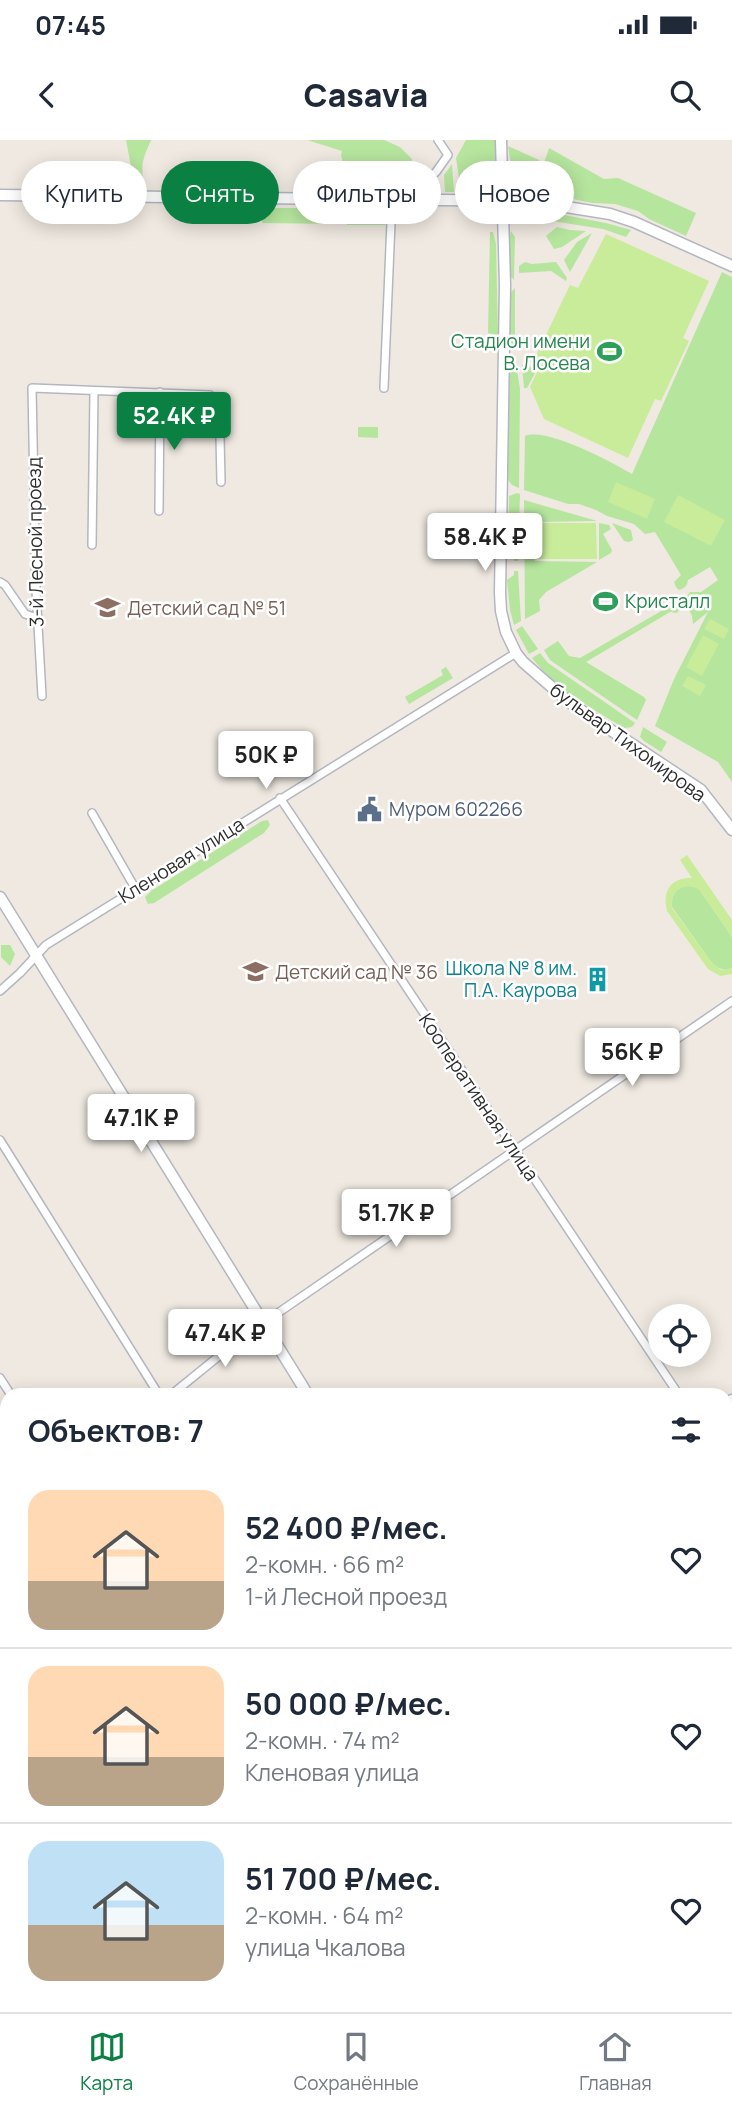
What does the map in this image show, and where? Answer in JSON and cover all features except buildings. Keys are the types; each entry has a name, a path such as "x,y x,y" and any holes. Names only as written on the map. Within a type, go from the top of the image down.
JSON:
{"street":[{"path":"438,140 449,155 441,165"},
{"name":"бульвар Тихомирова","path":"501,140 502,161"},
{"path":"0,195 293,198"},
{"path":"574,208 610,214 634,222 732,266"},
{"path":"384,388 391,224"},
{"name":"бульвар Тихомирова","path":"504,224 500,593 503,621 516,653 535,674 570,703 701,790 732,830"},
{"name":"3-й Лесной проезд","path":"42,696 37,618 32,388 94,391"},
{"path":"92,545 94,391 209,395 216,402 221,482"},
{"path":"159,511 160,392"},
{"path":"0,582 25,614 37,618"},
{"name":"Кленовая улица","path":"0,991 46,945 516,653"},
{"name":"Кооперативная улица","path":"280,798 673,1388"},
{"path":"92,813 135,888"},
{"path":"0,897 304,1388"},
{"path":"180,1388 262,1321 515,1152 732,1001"},
{"path":"0,1140 155,1388"}],"green space":[{"path":"126,140 151,140 144,161 130,161"},
{"path":"307,140 384,140 400,147 412,161 343,161 342,151"},
{"path":"466,140 495,140 495,161 456,161"},
{"path":"508,146 539,160 539,161 510,161"},
{"path":"549,148 572,161 545,161"},
{"path":"574,162 604,179 618,178 696,213 686,236 638,211 615,204 574,199"},
{"path":"452,164 454,192 445,192 444,175"},
{"path":"279,208 293,208 293,223 279,223"},
{"path":"574,217 631,230 626,237 603,229 571,224 574,224"},
{"path":"347,224 385,224 385,225"},
{"path":"557,227 586,231 562,247 554,249 546,236"},
{"path":"511,231 515,237 514,280 510,275"},
{"path":"490,232 493,232 496,244 498,336 488,333"},
{"path":"592,233 570,272 564,260 577,242"},
{"name":"Стадион имени В. Лосева","path":"606,234 709,281 683,338 689,341 661,401 655,399 628,458 544,419 530,387 539,368 532,364 570,285 578,288"},
{"path":"525,262 556,262 567,278 566,281 551,271 519,273 519,266"},
{"path":"722,272 732,277 732,782 718,762 655,726 674,679 708,612 693,624 684,600 690,592 701,592 718,580 710,567 688,580 679,590 674,582 681,575 655,532 645,534 634,524 596,510 524,490 525,436 548,436 563,441 632,474"},
{"path":"515,288 515,351 509,346 509,294"},
{"path":"513,358 520,389 519,488 508,480 509,362"},
{"path":"522,365 533,368 535,373 527,388 524,388"},
{"path":"358,427 378,427 378,438 358,437"},
{"path":"616,482 655,499 647,519 608,502"},
{"path":"520,494 518,561 514,561 508,551 509,496"},
{"path":"678,495 725,520 711,546 664,522"},
{"path":"524,500 597,521 534,522 535,561 597,562 546,592 539,600 540,611 525,619"},
{"path":"535,523 596,523 597,559 536,559"},
{"path":"599,523 609,525 611,529 603,534 612,550 599,560"},
{"path":"612,523 631,530 633,540 624,541"},
{"path":"514,571 518,571 521,621 514,625 507,580 514,575"},
{"path":"675,603 680,608 677,613 670,612 586,662 644,697 646,700 637,720 550,660 544,650 558,641 569,656 580,658"},
{"path":"710,619 729,629 724,639 704,629"},
{"path":"522,626 538,649 529,654 516,630"},
{"path":"703,635 719,644 702,676 686,667"},
{"path":"540,653 548,663 635,723 632,727 624,728 563,688 532,658"},
{"path":"446,667 453,678 409,704 405,697 443,675 441,670"},
{"path":"688,676 706,685 700,696 682,686"},
{"path":"643,727 667,742 661,752 640,737"},
{"path":"268,820 270,825 264,833 154,903 148,904 145,897 151,891 262,821"},
{"path":"687,855 732,920 732,937 699,889 688,886 679,889 673,896 672,908 712,963 721,970 732,968 732,974 720,976 708,969 667,911 666,897 670,887 679,880 692,878 680,860"},
{"path":"691,885 699,889 732,937 732,968 721,969 712,963 672,907 676,891"},
{"path":"1,945 10,945 15,954 10,966 1,957"}],"place":[{"name":"Стадион имени В. Лосева","path":"610,352"},
{"name":"Кристалл","path":"605,601"},
{"name":"Детский сад № 51","path":"107,608"},
{"name":"Муром 602266","path":"369,809"},
{"name":"Детский сад № 36","path":"255,972"},
{"name":"Школа № 8 им. П.А. Каурова","path":"597,979"}]}
